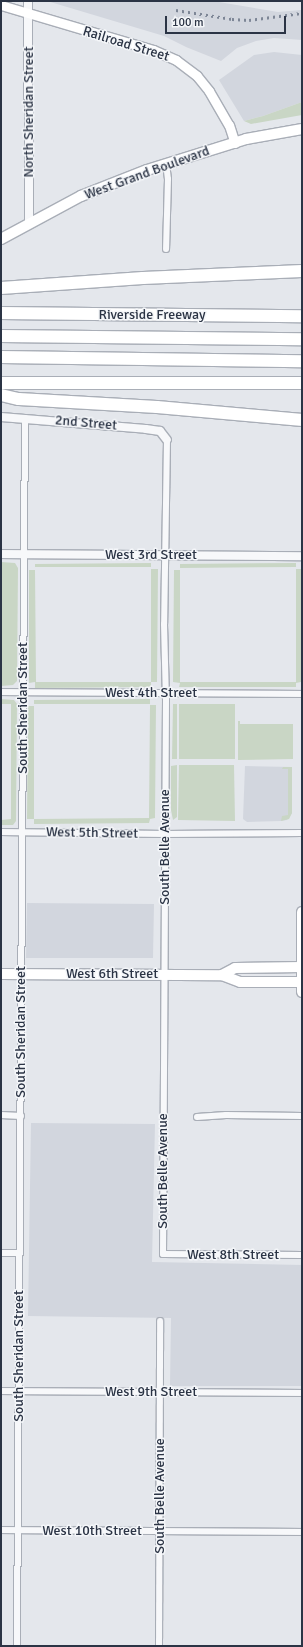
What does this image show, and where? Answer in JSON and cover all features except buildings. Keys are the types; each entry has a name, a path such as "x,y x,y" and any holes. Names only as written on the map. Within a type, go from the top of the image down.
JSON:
{"highway":[{"path":"1,288 143,278 302,271"},
{"name":"Riverside Freeway","path":"1,313 302,316"},
{"path":"1,336 302,339"},
{"path":"1,357 302,361"},
{"path":"1,383 302,383"},
{"path":"1,396 19,400 157,407 302,420"}],"main road":[{"name":"Railroad Street","path":"1,5 76,29 153,50 176,60 197,76 209,92 229,126 235,143"},
{"name":"West Grand Boulevard","path":"1,239 81,196 166,163 235,143 302,129"},
{"path":"302,912 302,992"},
{"name":"West 6th Street","path":"222,975 235,968 302,967"},
{"name":"West 6th Street","path":"1,974 222,975 240,982 302,982"}],"street":[{"name":"North Sheridan Street","path":"28,1 29,223"},
{"path":"166,163 168,179 166,249"},
{"name":"2nd Street","path":"1,417 146,429 160,431 167,440"},
{"name":"South Sheridan Street","path":"17,1646 25,418"},
{"name":"South Belle Avenue","path":"163,1254 166,693 165,555 167,440"},
{"name":"West 3rd Street","path":"1,554 302,556"},
{"name":"West 4th Street","path":"1,692 302,694"},
{"name":"West 5th Street","path":"1,832 165,834 302,833"},
{"path":"1,1115 21,1116"},
{"path":"197,1117 226,1115 302,1116"},
{"path":"1,1253 20,1253"},
{"name":"West 8th Street","path":"163,1254 302,1255"},
{"name":"South Belle Avenue","path":"159,1646 160,1321"},
{"name":"West 9th Street","path":"1,1391 302,1393"},
{"name":"West 10th Street","path":"1,1530 302,1532"}],"shaded area":[{"path":"47,1 213,1 278,12 301,10 302,40 274,38 256,41 237,48 221,61 186,47 164,36"},
{"path":"274,52 302,55 302,102 244,121 219,80 254,55"},
{"path":"245,766 292,767 292,813 287,820 247,822 243,819"},
{"path":"27,903 154,904 153,958 26,958"},
{"path":"31,1123 155,1124 152,1262 302,1265 302,1386 170,1386 171,1318 28,1316"}],"green space":[{"path":"302,102 302,115 251,124 244,121 263,116"},
{"path":"1,562 15,563 18,568 17,681 13,685 1,686"},
{"path":"151,563 151,567 35,567 35,564"},
{"path":"296,563 296,567 180,568 180,564"},
{"path":"151,569 158,569 157,682 151,682"},
{"path":"296,569 302,569 301,682 296,683 296,687 179,687 180,683 173,682 174,570 180,570 180,682 296,682"},
{"path":"29,570 35,570 36,682 151,682 151,687 35,688 35,682 29,683"},
{"path":"1,699 14,700 17,704 16,821 13,825 1,825 1,820 11,819 11,704 1,704"},
{"path":"150,699 150,704 34,704 34,700"},
{"path":"173,704 177,704 177,759 172,759"},
{"path":"179,704 235,704 235,759 179,759"},
{"path":"150,705 156,705 155,818 150,819 149,823 34,824 34,819 149,818"},
{"path":"28,706 34,706 34,819 27,819"},
{"path":"238,721 240,721 240,724 293,724 293,759 238,760"},
{"path":"177,765 177,817 173,820 171,810 171,766"},
{"path":"179,765 234,765 235,821 178,820"},
{"path":"283,767 292,767 292,813 289,819 281,821 282,816 288,815 288,769 282,769"}],"railway":[{"path":"176,10 232,19 249,20 302,13"}]}
